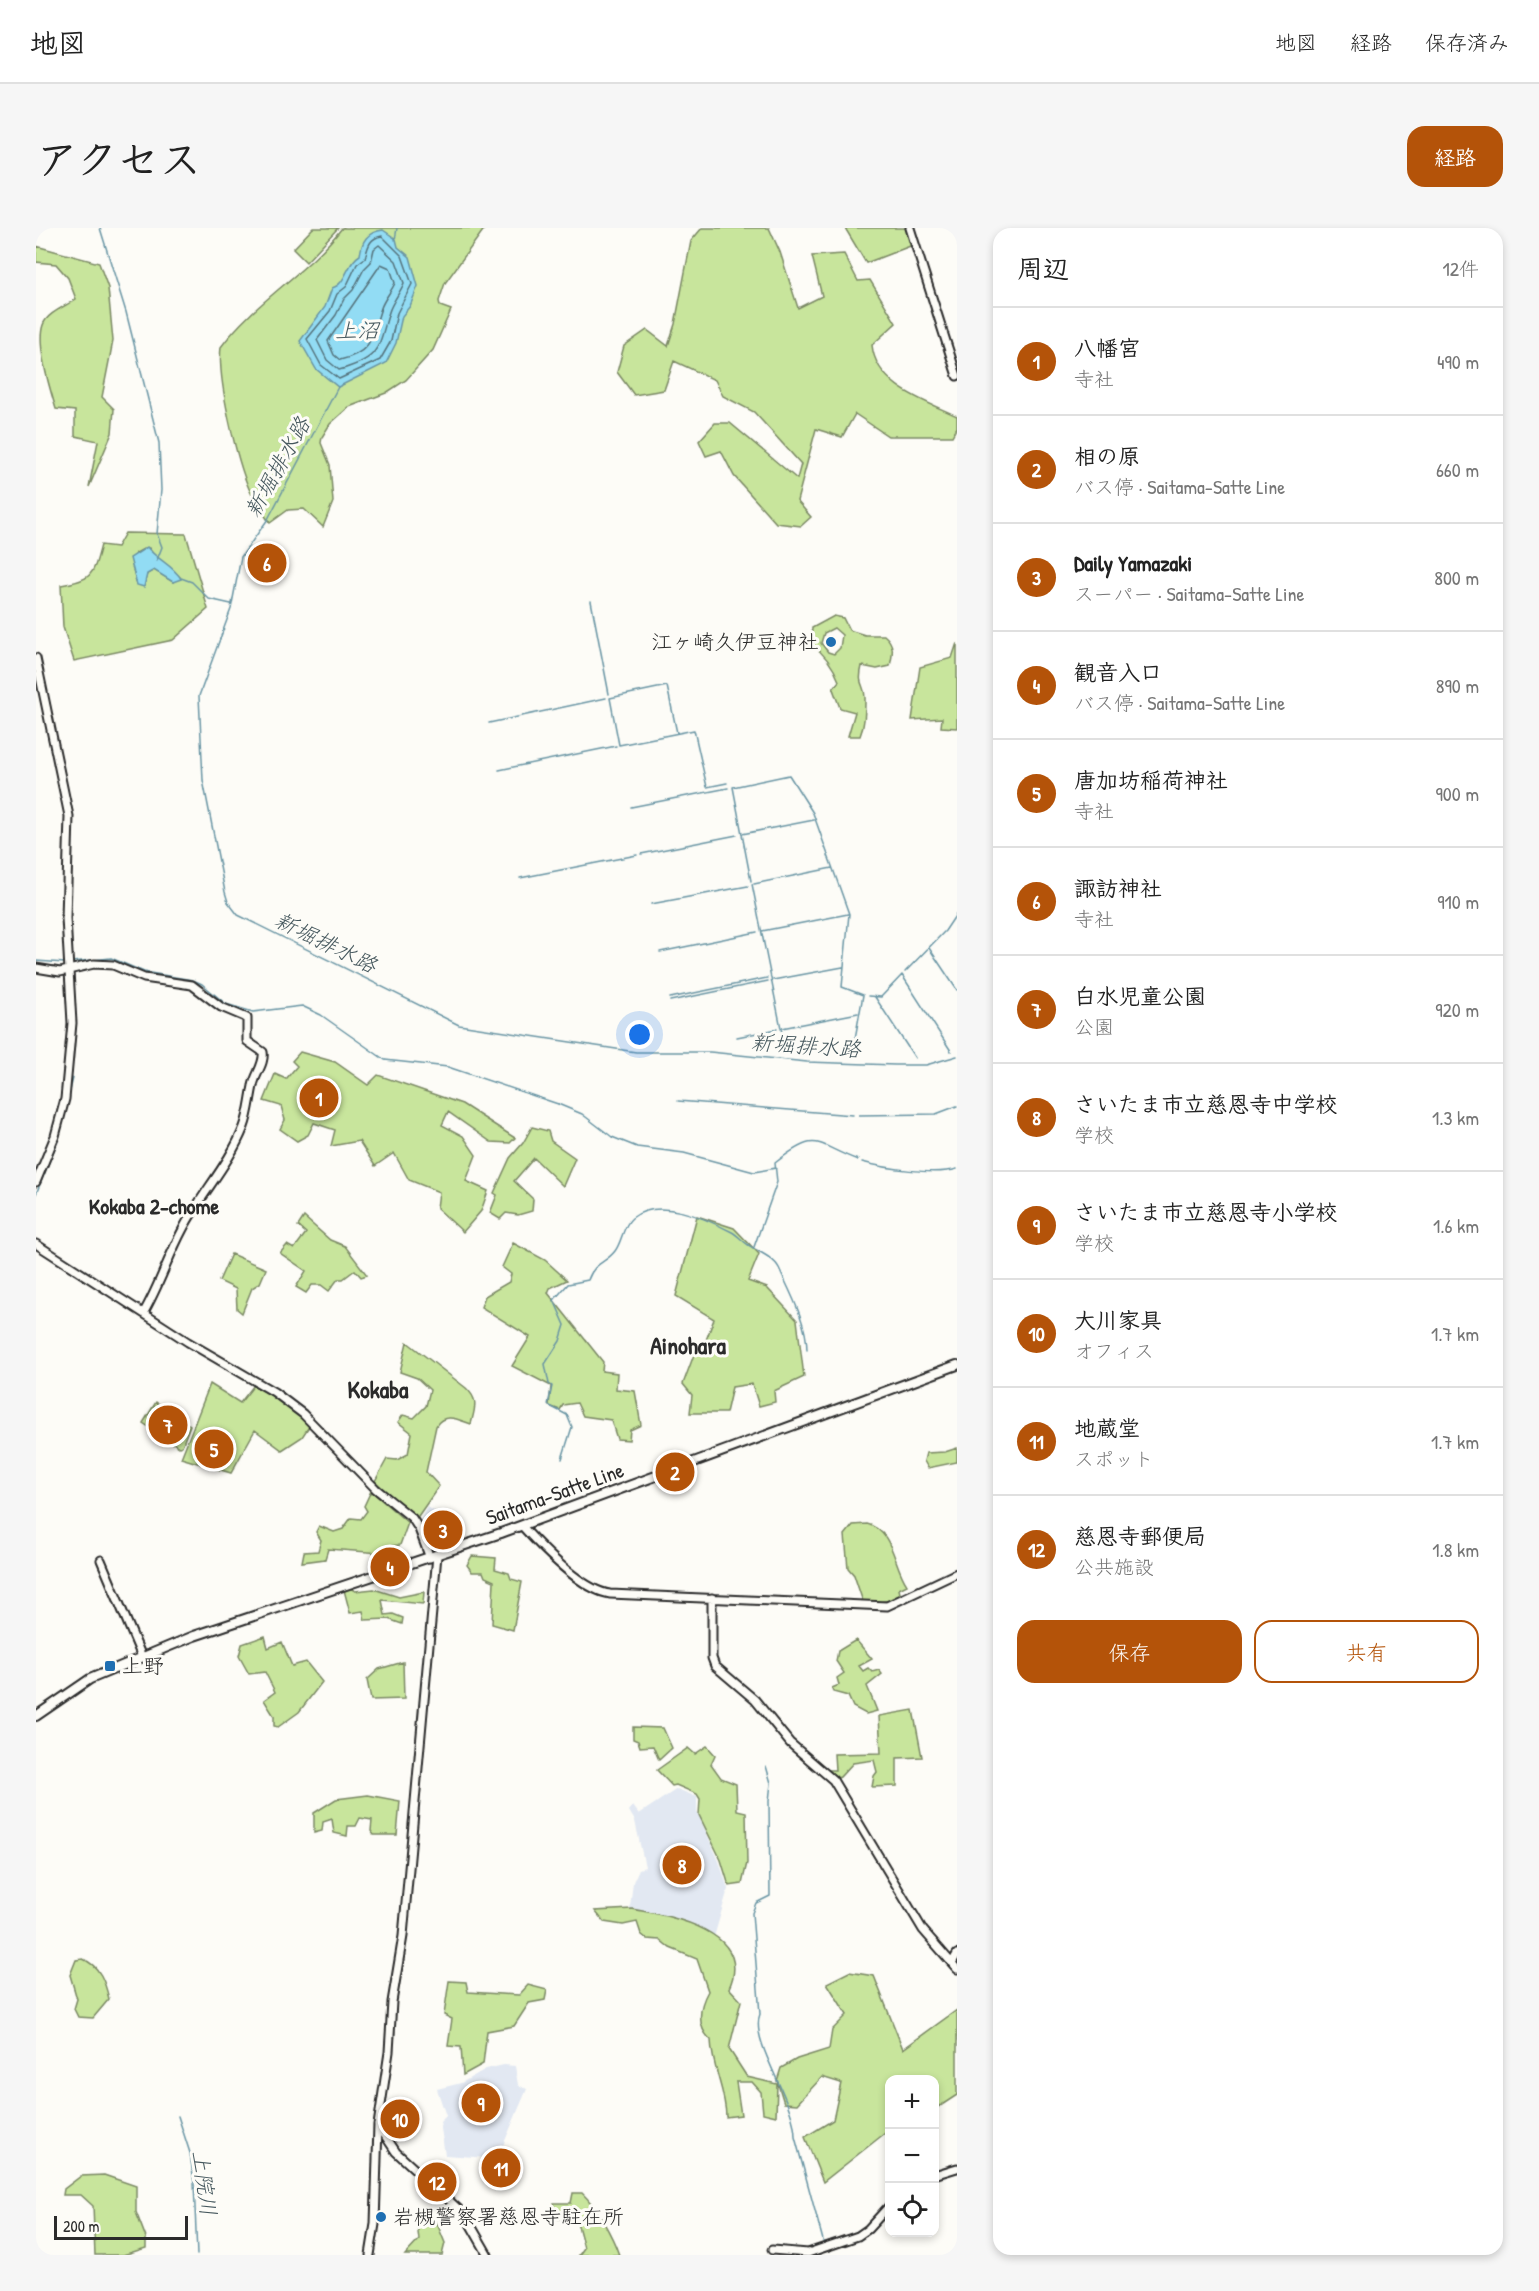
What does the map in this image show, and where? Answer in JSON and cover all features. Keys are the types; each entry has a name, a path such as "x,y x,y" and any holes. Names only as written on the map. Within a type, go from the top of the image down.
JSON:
{"main road":[{"name":"Saitama-Satte Line","path":"36,1716 77,1686 203,1633 522,1526 957,1365"}],"street":[{"path":"910,228 957,376"},
{"path":"36,658 69,816 66,918 71,1055 65,1099 55,1136 36,1182"},
{"path":"36,968 69,972 103,963 124,968 144,978 192,985 221,1007 248,1018 247,1041 263,1052 264,1058 253,1084 246,1121 240,1137 224,1168 184,1227 160,1284 144,1312"},
{"path":"36,1244 188,1342 274,1392 303,1414 376,1489 411,1518 419,1528 433,1556 403,1936 392,2002 389,2052 378,2125 375,2224 370,2255"},
{"path":"522,1526 567,1569 597,1592 887,1606 957,1573"},
{"path":"101,1560 142,1657"},
{"path":"712,1599 712,1658 715,1666 755,1700 790,1743 842,1791 923,1930 954,1966"},
{"path":"954,1966 957,1954"},
{"path":"378,2125 396,2152 465,2215 488,2255"},
{"path":"939,2173 957,2168"},
{"path":"772,2250 808,2253 858,2235 868,2229 885,2210"}],"shaded area":[{"path":"427,1507 438,1513 436,1523 452,1527 449,1545 433,1551 430,1549 419,1522"},
{"path":"677,1789 697,1797 697,1812 719,1861 728,1889 714,1937 632,1911 630,1907 633,1882 639,1869 645,1867 635,1821 629,1811 633,1806 639,1814"},
{"path":"504,2065 515,2066 518,2085 527,2089 498,2157 445,2155 440,2122 446,2116 437,2089 461,2083 486,2069"}],"green space":[{"path":"313,228 338,228 306,262 293,249"},
{"path":"342,228 485,228 445,283 439,301 440,306 451,310 433,350 406,380 386,393 349,407 330,424 322,437 321,443 330,465 333,502 323,527 304,509 288,510 270,523 250,491 239,461 225,399 221,347 249,316 313,259"},
{"path":"702,228 769,228 780,252 798,308 822,296 812,256 844,254 858,281 870,280 896,323 872,345 875,359 882,371 892,382 917,398 957,416 957,427 952,436 888,436 855,414 842,437 816,429 797,501 811,517 801,526 776,523 734,476 721,451 706,456 699,441 715,423 730,423 797,479 801,464 754,412 723,396 715,380 674,361 664,390 634,395 617,372 624,346 647,330 668,346 675,324 691,241"},
{"path":"845,228 906,228 913,245 866,263"},
{"path":"36,246 99,263 108,288 113,341 102,397 114,409 112,433 89,487 98,441 75,436 75,411 56,409 41,344 45,321 53,313 76,299 68,278 56,264 36,262"},
{"path":"125,533 186,534 208,609 173,640 74,661 63,627 61,585 80,581 90,574 101,545 117,547","holes":["149,548 155,557 180,577 173,582 154,570 147,574 145,580 136,581 132,565 136,553"]},
{"path":"834,616 843,618 849,630 865,635 884,635 892,645 890,666 877,669 862,666 860,678 865,693 865,708 860,736 848,736 855,712 840,708 833,689 839,681 828,660 811,644 812,628","holes":["834,628 842,635 840,648 834,654 828,652 821,643 824,633"]},
{"path":"957,643 957,728 941,727 942,718 912,720 920,667 952,658"},
{"path":"300,1052 335,1062 368,1085 378,1075 462,1104 515,1138 510,1143 491,1142 448,1112 442,1125 463,1136 476,1155 466,1181 488,1191 481,1211 463,1232 437,1208 439,1192 409,1180 394,1153 375,1166 359,1141 331,1146 335,1130 314,1123 308,1135 297,1141 280,1129 285,1120 281,1106 264,1101 275,1074 286,1079 297,1066 292,1061"},
{"path":"532,1127 548,1131 551,1141 575,1158 563,1186 534,1158 514,1181 533,1199 532,1211 518,1215 506,1213 500,1219 490,1213 497,1195 494,1193 510,1158 523,1143"},
{"path":"697,1216 734,1228 759,1254 748,1281 767,1288 797,1320 804,1377 774,1391 775,1402 759,1406 752,1384 732,1387 726,1413 690,1413 692,1395 683,1384 695,1352 703,1348 714,1319 676,1296"},
{"path":"304,1217 330,1240 345,1246 367,1275 361,1277 355,1270 343,1279 338,1279 329,1291 321,1285 312,1285 306,1293 296,1287 306,1271 280,1253 287,1245 294,1249 306,1233 298,1226"},
{"path":"513,1243 545,1260 567,1280 550,1288 548,1293 603,1362 602,1371 617,1373 616,1389 635,1391 641,1425 630,1430 629,1440 617,1439 611,1420 583,1416 577,1403 563,1405 560,1410 549,1406 551,1386 512,1366 530,1337 481,1307 485,1296 509,1282 511,1274 502,1267"},
{"path":"231,1254 266,1269 260,1283 252,1288 242,1313 237,1309 236,1289 219,1281"},
{"path":"407,1342 466,1388 473,1396 475,1404 471,1424 447,1418 436,1426 426,1472 439,1486 416,1519 375,1481 387,1459 397,1460 408,1454 412,1433 398,1422 403,1415 414,1418 426,1406 430,1390 417,1378 400,1372"},
{"path":"210,1384 240,1403 254,1385 277,1399 310,1425 302,1437 282,1450 255,1430 231,1473 181,1458"},
{"path":"156,1402 190,1425 182,1446 179,1447 143,1423"},
{"path":"957,1448 957,1462 928,1468 924,1461 926,1453 945,1452"},
{"path":"371,1491 408,1523 400,1545 383,1547 381,1553 328,1549 325,1559 302,1562 304,1552 318,1551 321,1540 316,1532 319,1526 334,1532 343,1529 351,1518 361,1519 367,1511 364,1506"},
{"path":"867,1524 876,1528 888,1541 907,1585 899,1589 901,1598 864,1605 854,1575 848,1568 845,1535 853,1525"},
{"path":"472,1556 496,1558 495,1569 509,1573 511,1579 522,1582 513,1630 492,1624 494,1581 485,1577 483,1572 472,1572 467,1565"},
{"path":"350,1588 355,1591 374,1589 399,1597 424,1592 423,1604 382,1600 385,1615 393,1614 403,1618 402,1624 388,1619 365,1620 363,1611 350,1613 344,1590"},
{"path":"265,1636 268,1648 282,1642 292,1666 306,1662 322,1682 299,1712 278,1727 274,1726 274,1716 264,1700 275,1692 265,1672 249,1674 239,1656 242,1644"},
{"path":"856,1640 872,1659 859,1666 863,1671 868,1668 872,1672 879,1670 882,1674 867,1686 877,1711 866,1714 853,1707 848,1696 833,1692 832,1688 839,1685 837,1678 844,1673 836,1661 838,1651"},
{"path":"403,1662 404,1699 371,1700 367,1680 379,1669"},
{"path":"913,1710 922,1757 897,1758 897,1786 872,1787 877,1772 874,1760 853,1763 840,1777 835,1779 826,1770 835,1770 834,1754 881,1753 879,1716"},
{"path":"633,1727 663,1728 672,1748 659,1760 653,1746 640,1747 638,1741 633,1739"},
{"path":"707,1746 715,1755 711,1764 721,1778 736,1784 737,1810 746,1812 747,1863 742,1884 729,1886 721,1860 699,1815 700,1799 697,1794 676,1785 672,1786 657,1770 688,1748 695,1754"},
{"path":"368,1795 400,1801 397,1835 374,1835 371,1831 372,1820 360,1818 356,1826 348,1826 347,1836 334,1833 332,1819 323,1822 322,1831 314,1833 314,1813 336,1799"},
{"path":"632,1909 667,1916 704,1930 720,1940 730,1953 734,1969 729,1988 741,2001 729,2049 747,2077 777,2084 776,2116 763,2113 761,2092 752,2082 736,2082 741,2115 726,2117 711,2040 701,2023 701,2010 708,1991 697,1959 670,1948 660,1940 647,1939 641,1934 637,1922 623,1925 604,1922 595,1911"},
{"path":"83,1959 98,1970 109,1999 93,2018 78,2017 74,2009 77,1999 70,1975 76,1960"},
{"path":"849,1972 874,1976 903,2049 957,2010 957,2095 939,2107 939,2075 885,2075 885,2133 823,2182 805,2137 833,2120 841,2083 822,2077 797,2104 784,2103 777,2081 781,2068 797,2059 829,2049 832,2030 847,2015 827,1983"},
{"path":"449,1981 466,1982 468,1992 519,1995 528,1985 547,1990 545,2000 529,2003 514,2026 487,2031 483,2064 463,2075 461,2047 448,2046 452,2019 444,2015"},
{"path":"104,2175 136,2186 136,2212 146,2238 146,2248 123,2255 95,2255 93,2206 81,2195 63,2195 64,2189 81,2176"},
{"path":"573,2193 582,2193 593,2206 619,2255 579,2255 584,2248 576,2218 552,2219 554,2203 571,2203"},
{"path":"436,2221 445,2243 442,2255 405,2255 419,2240 417,2224"}],"water":[{"name":"上沼","path":"383,230 396,239 398,247 410,257 418,286 410,306 402,316 396,343 386,363 338,387 316,369 300,341 325,307 332,288 341,282 352,263 360,255 366,238"},
{"path":"147,547 181,579 173,582 154,570 147,574 144,587 137,585 130,558"}],"waterway":[{"path":"100,228 126,312 159,443 161,490 157,534 162,547 157,560"},
{"name":"上沼","path":"395,240 397,228"},
{"name":"新堀排水路","path":"338,387 268,519 241,557 231,609 199,696 203,780 225,892 228,902 238,915 459,1025 636,1052 710,1052 807,1062 895,1065 926,1065 957,1056"},
{"path":"181,578 192,582 209,599 231,604"},
{"path":"591,601 609,694"},
{"path":"677,733 667,686 610,698 619,745 694,730 707,787 727,783"},
{"path":"489,723 606,698"},
{"path":"499,770 616,746"},
{"path":"751,881 733,787 789,775 813,813 849,914 842,987 863,995 852,1055"},
{"path":"631,807 728,788"},
{"path":"742,834 814,820"},
{"path":"641,854 737,835"},
{"path":"520,878 637,855"},
{"path":"754,884 832,868"},
{"path":"752,884 786,1053"},
{"path":"651,904 748,886"},
{"path":"905,972 945,931 957,913"},
{"path":"762,931 848,914"},
{"path":"660,952 757,932"},
{"path":"929,948 957,990"},
{"path":"72,962 111,958 144,972 193,980 202,984 226,1004 253,1012 302,1006 321,1015 385,1060 448,1067 558,1104 582,1114 612,1137 637,1147 684,1153 754,1172 776,1168"},
{"path":"36,961 65,963"},
{"path":"773,980 843,967"},
{"path":"868,996 881,997 902,975 951,1051"},
{"path":"670,998 767,978"},
{"path":"670,1001 768,981"},
{"path":"875,997 915,1058"},
{"path":"782,1028 858,1013"},
{"path":"737,1037 777,1029"},
{"path":"36,1194 59,1138 73,1078"},
{"path":"678,1101 853,1115"},
{"path":"859,1115 936,1114 957,1106"},
{"path":"754,1247 777,1182 775,1163 789,1152 809,1143 824,1145 858,1160"},
{"path":"862,1162 896,1169 936,1172 957,1169"},
{"path":"562,1459 572,1427 567,1415 548,1405 552,1386 549,1384 545,1364 560,1341 565,1325 554,1300 568,1284 588,1280 594,1269 615,1251 629,1221 643,1212 655,1209 696,1216 732,1232 774,1261 797,1308 804,1329 807,1350"},
{"path":"766,1766 771,1783 769,1801 770,1896 756,1903 752,1913 760,2014 758,2026 766,2055 793,2122 824,2244"},
{"name":"上院川","path":"178,2116 190,2153 194,2183 197,2255"}],"place":[{"name":"諏訪神社","path":"267,563"},
{"name":"江ヶ崎久伊豆神社","path":"831,642"},
{"name":"八幡宮","path":"319,1098"},
{"name":"白水児童公園","path":"168,1425"},
{"name":"唐加坊稲荷神社","path":"214,1449"},
{"name":"相の原","path":"675,1472"},
{"name":"Daily Yamazaki","path":"443,1530"},
{"name":"観音入口","path":"390,1567"},
{"name":"上野","path":"110,1666"},
{"name":"さいたま市立慈恩寺中学校","path":"682,1865"},
{"name":"さいたま市立慈恩寺小学校","path":"481,2103"},
{"name":"大川家具","path":"400,2119"},
{"name":"地蔵堂","path":"501,2168"},
{"name":"慈恩寺郵便局","path":"437,2182"},
{"name":"岩槻警察署慈恩寺駐在所","path":"381,2217"}],"district":[{"name":"Kokaba 2-chome","path":"154,1206"},
{"name":"Ainohara","path":"688,1346"},
{"name":"Kokaba","path":"378,1390"}]}
